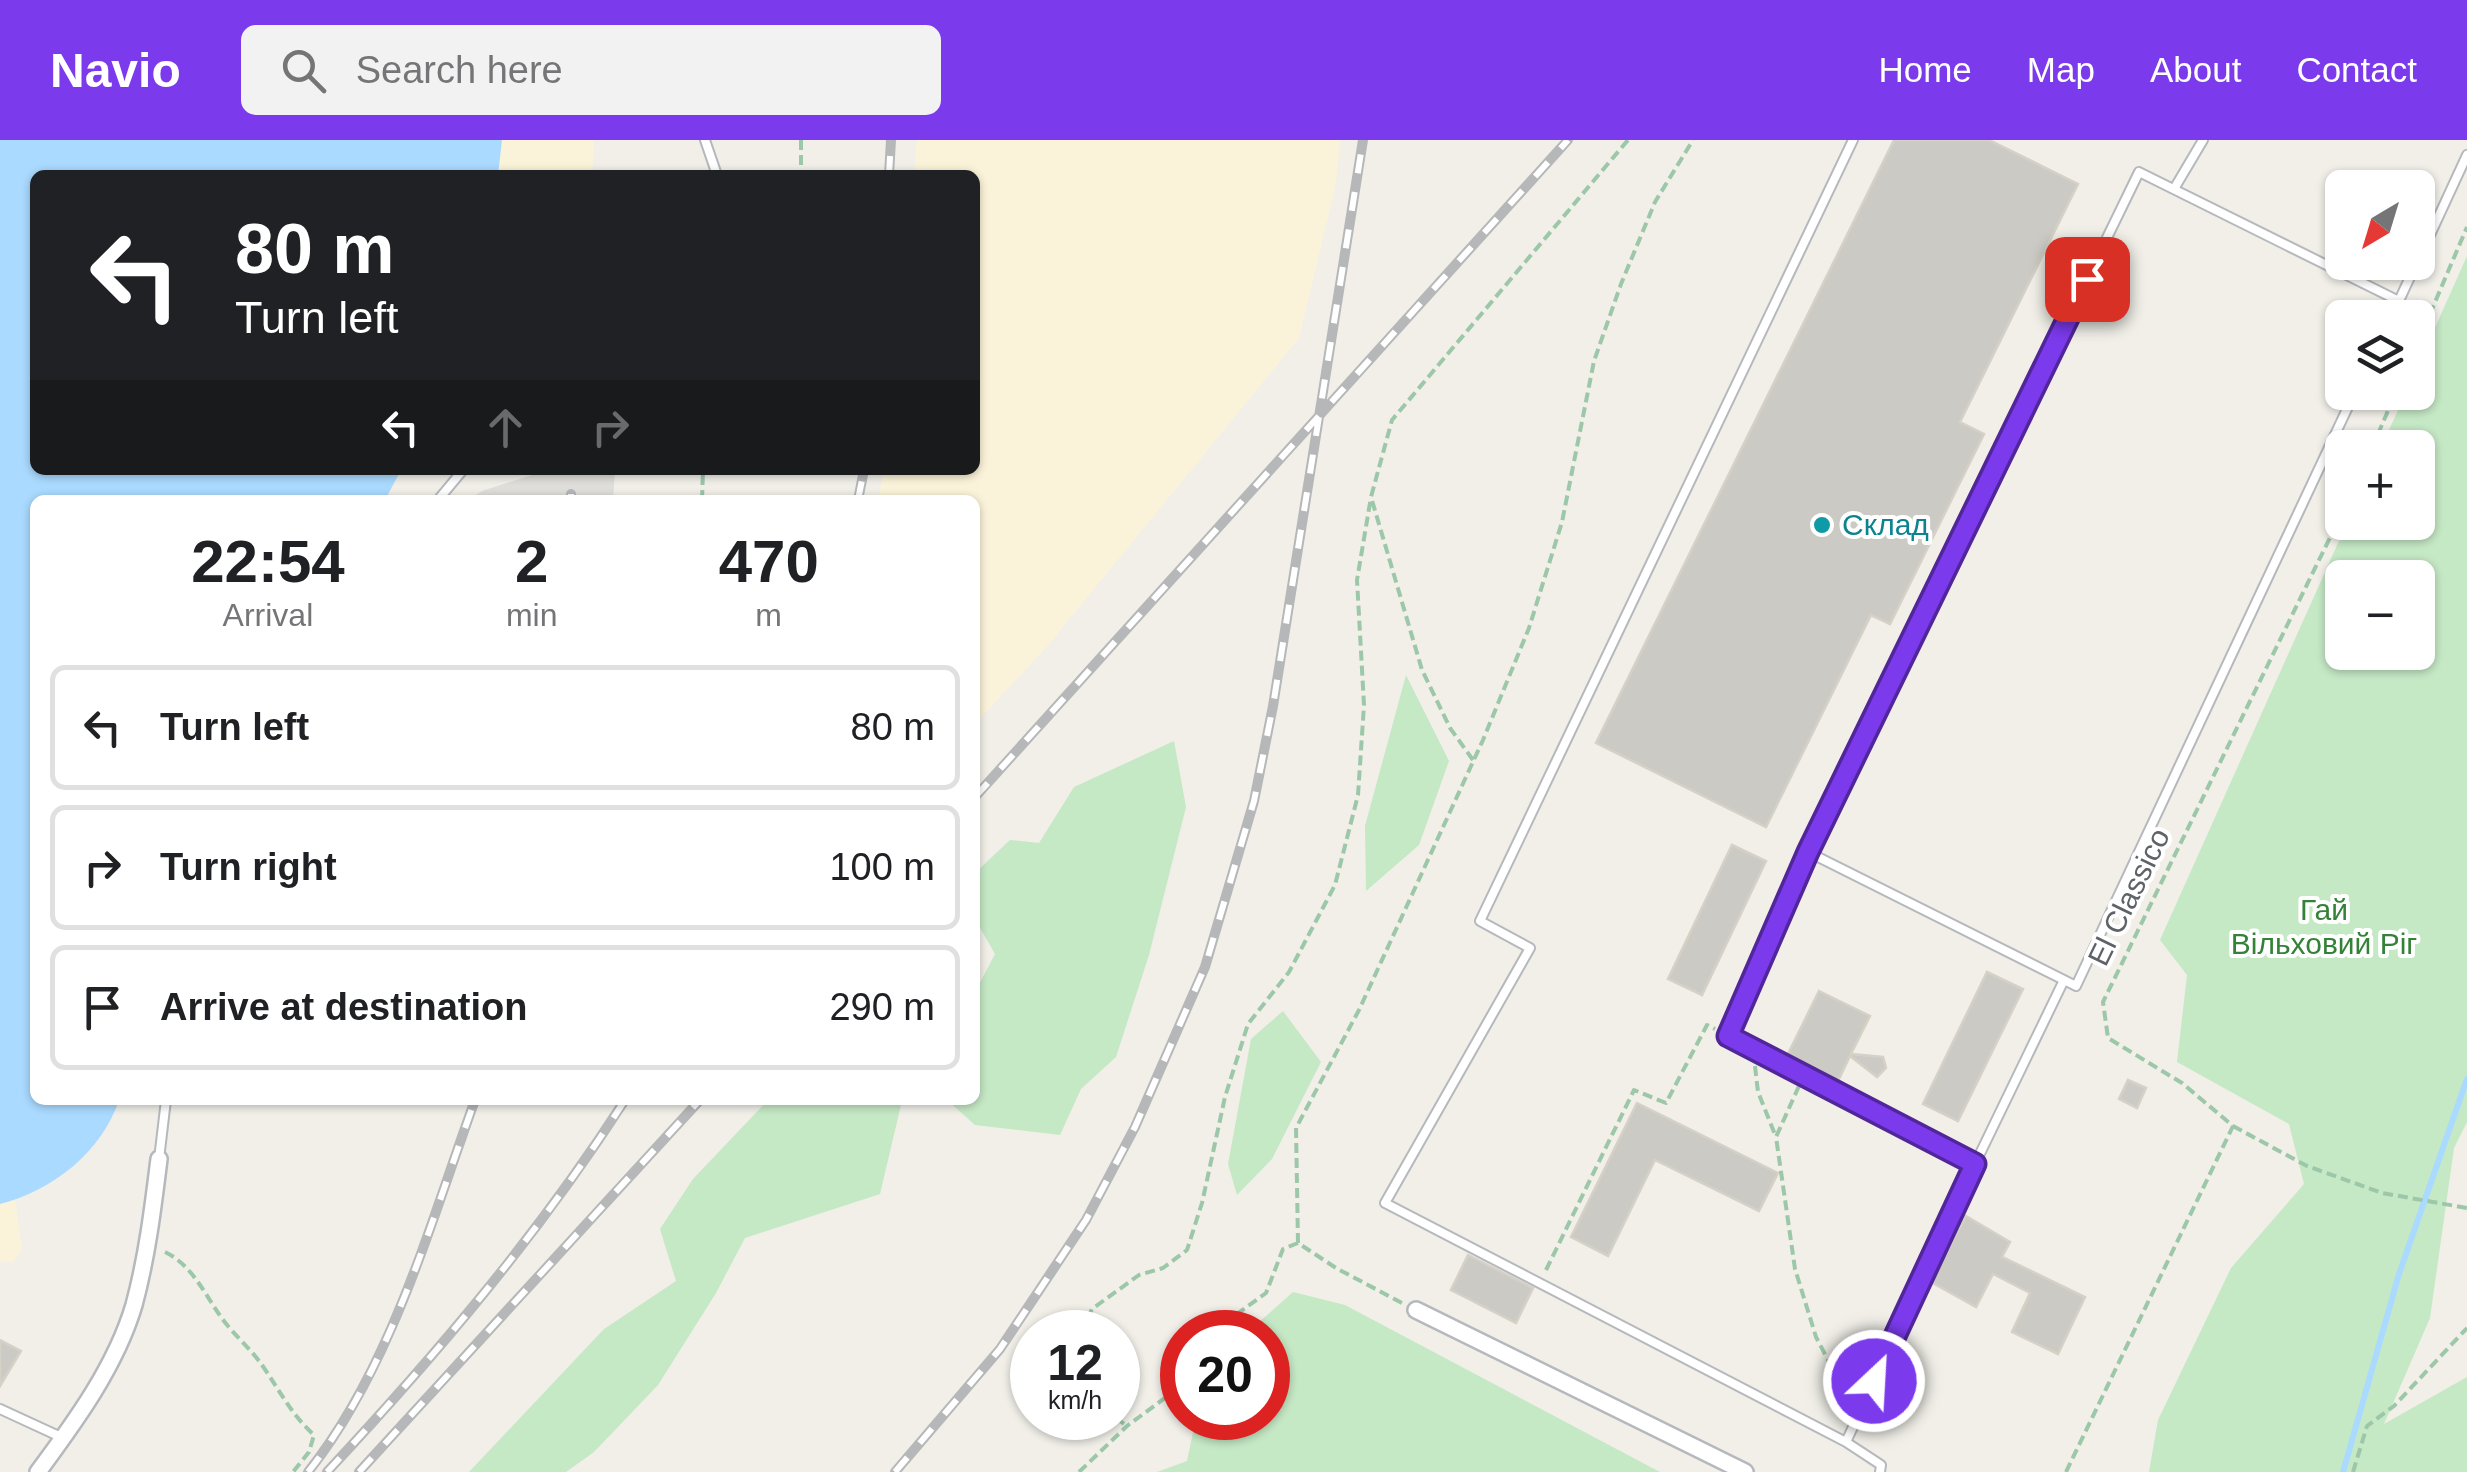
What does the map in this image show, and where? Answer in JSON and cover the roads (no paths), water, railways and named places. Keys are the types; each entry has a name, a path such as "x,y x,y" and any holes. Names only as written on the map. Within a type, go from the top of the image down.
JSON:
{"street":[{"path":"38,1472 63,1438 121,1340 134,1305 159,1160"},
{"path":"1416,1310 1745,1472"}],"lane":[{"path":"705,140 714,170"},
{"path":"1852,140 1480,921 1530,948 1386,1203 1846,1442 1881,1465 1880,1472"},
{"path":"2174,189 2202,140"},
{"path":"2435,223 2467,155"},
{"path":"1975,1164 1728,1036 1808,852 2139,172 2396,300"},
{"path":"1808,852 2076,986 2347,410"},
{"path":"442,495 459,475"},
{"path":"1846,1442 2064,980"},
{"path":"159,1160 165,1105"},
{"path":"0,1409 63,1438"}],"water":[{"path":"0,140 502,140 499,170 30,170 30,475 398,475 388,495 30,495 30,1105 117,1105 101,1136 73,1167 38,1190 0,1204"}],"waterway":[{"path":"2343,1472 2399,1274 2467,1079"}],"railway":[{"path":"889,170 891,140"},
{"path":"895,1472 1000,1349 1086,1220 1135,1127 1205,967 1254,801 1273,706 1363,140"},
{"path":"980,791 1568,140"},
{"path":"859,495 863,475"},
{"path":"308,1472 363,1387 385,1341 406,1294 473,1105"},
{"path":"327,1472 484,1293 557,1199 622,1105"},
{"path":"359,1472 695,1105"}],"place":[{"name":"Склад","path":"1822,525"}],"park label":[{"name":"Гай Вільховий Ріг","path":"2324,927"}]}
